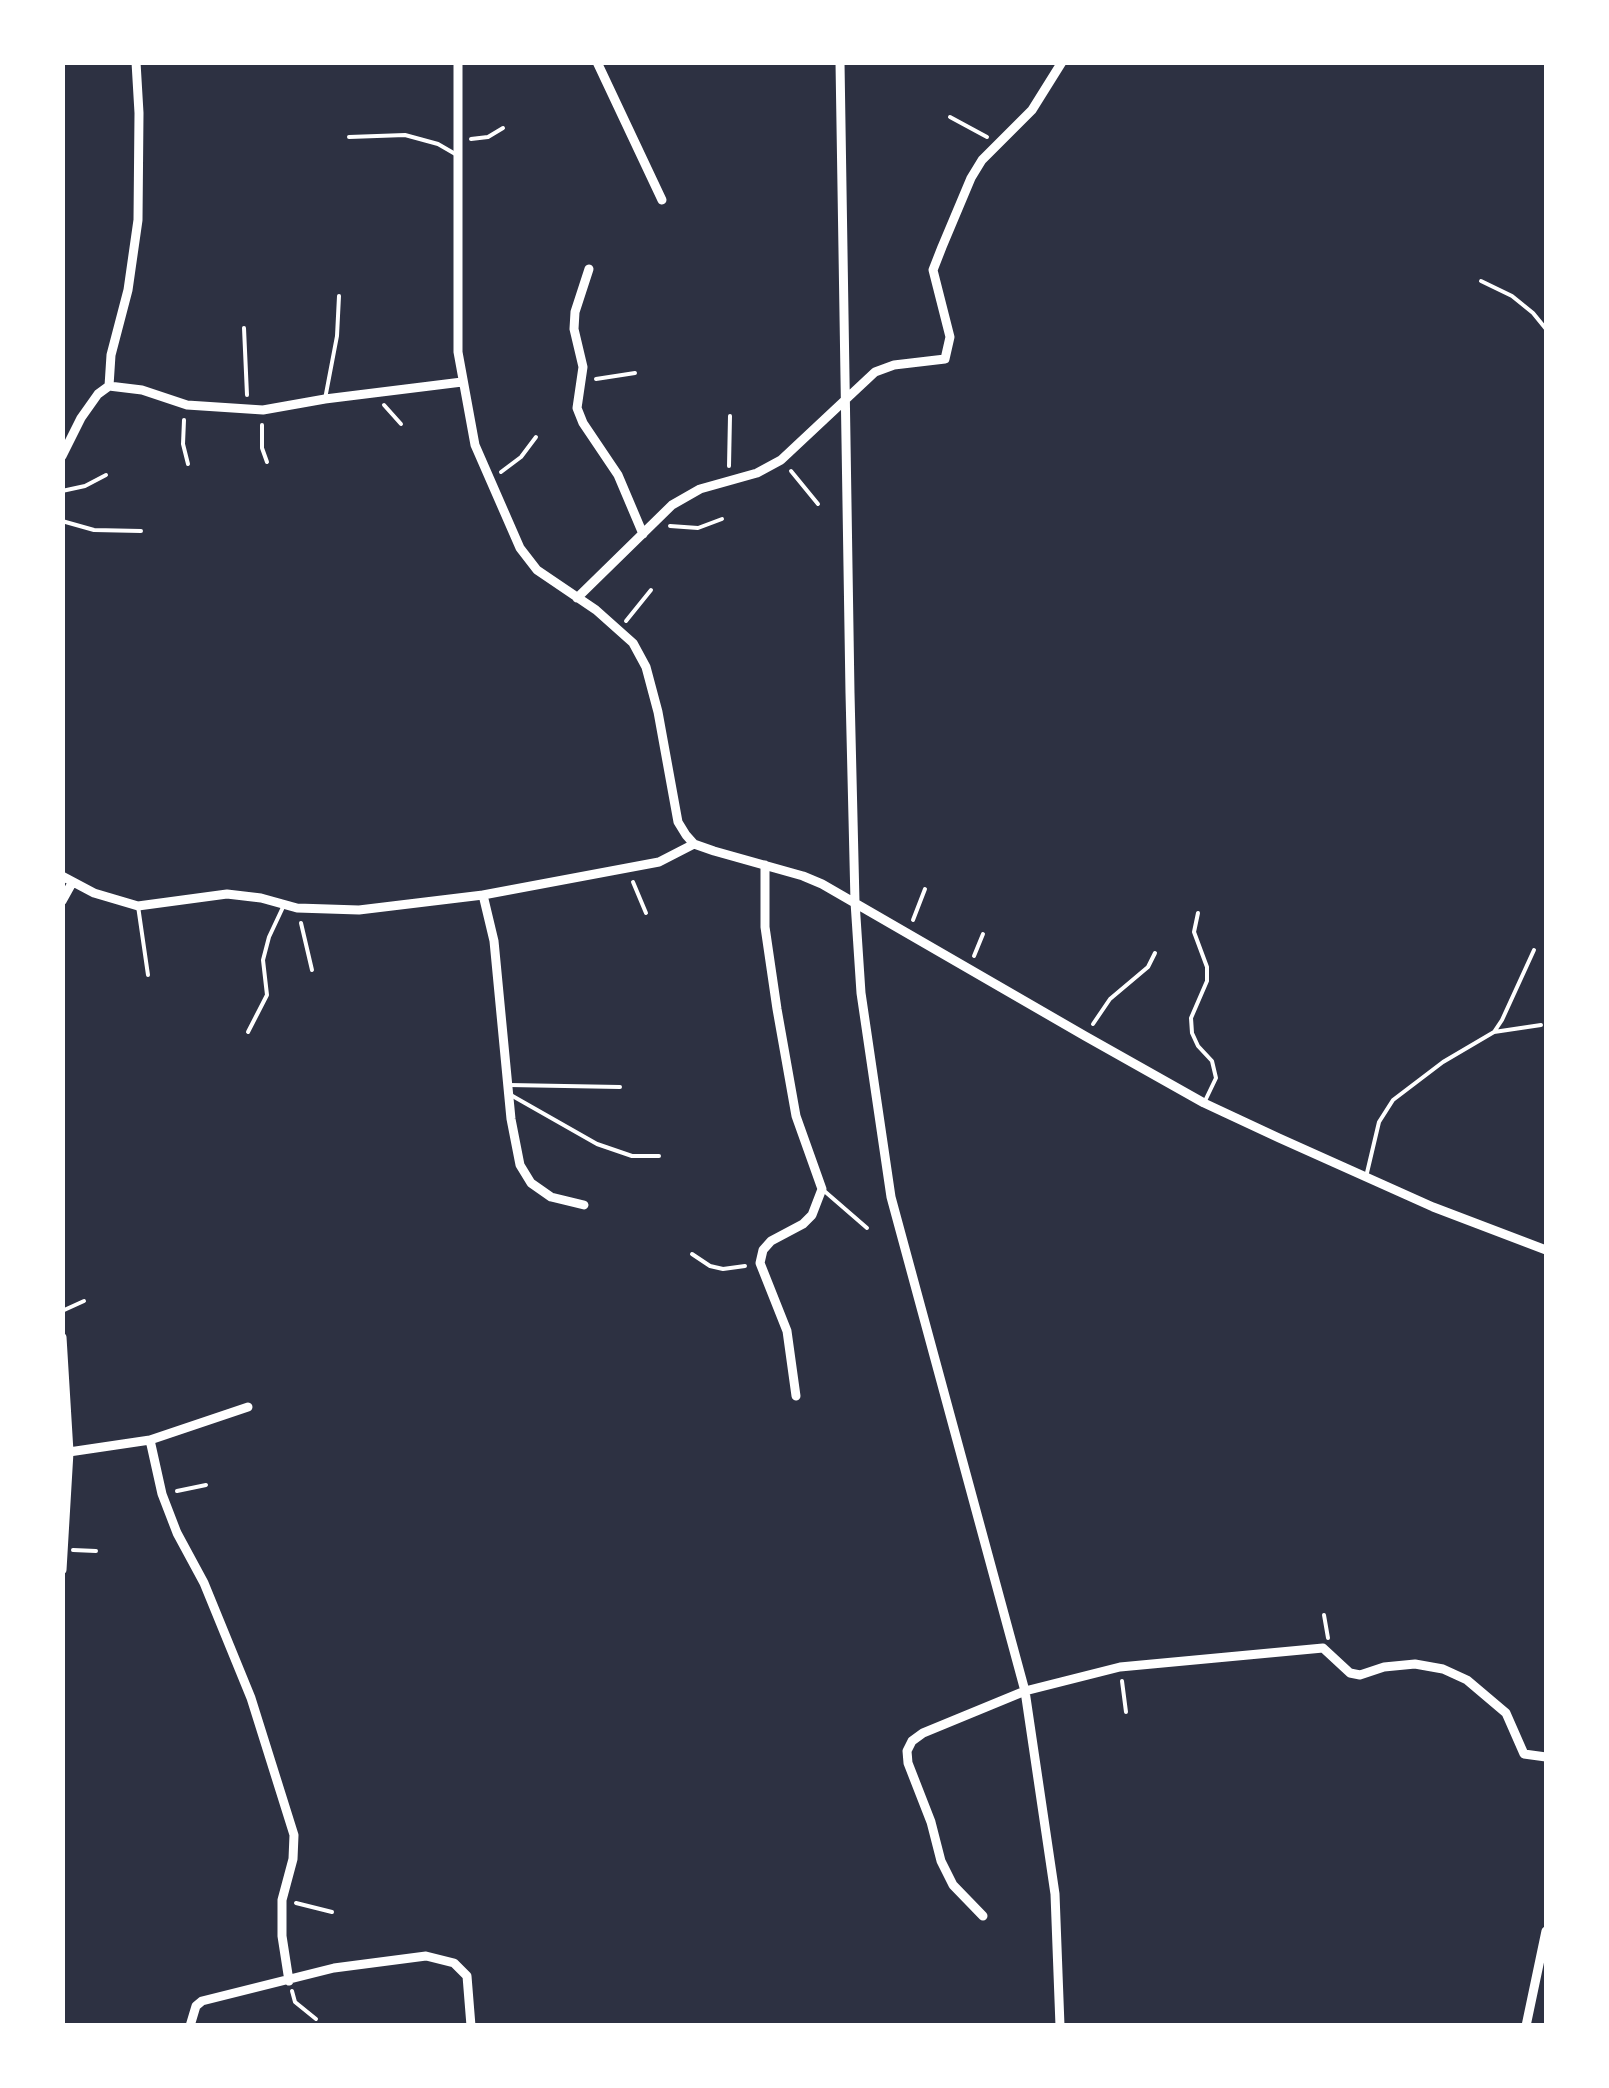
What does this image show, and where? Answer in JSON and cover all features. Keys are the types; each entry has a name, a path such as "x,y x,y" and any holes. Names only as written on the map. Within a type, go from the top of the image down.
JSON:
{"street":[{"path":"109,386 110,356 128,290 138,220 136,62"},
{"path":"458,62 457,304 462,382 474,444 520,548 537,570 620,628 633,643 646,668 658,712 678,822 694,844 802,876 855,902 1204,1102 1366,1177 1546,1250"},
{"path":"597,62 662,200"},
{"path":"840,62 855,902 861,993 891,1197 1025,1691 1056,1894 1060,2026"},
{"path":"578,598 672,505 700,489 757,473 782,460 875,372 894,365 945,359 950,337 933,270 982,160 1032,110 1062,62"},
{"path":"590,269 574,312 583,367 576,398 582,422 618,475 643,534"},
{"path":"62,456 81,418 98,394 109,386 142,390 188,406 263,410 462,382"},
{"path":"62,901 67,879 94,894 138,906 227,894 297,908 358,910 483,895 659,862 694,844"},
{"path":"765,864 765,927 777,1009 796,1116 822,1189 812,1214 771,1241 763,1250 760,1264 787,1332 796,1396"},
{"path":"483,895 496,956 517,1155 531,1183 551,1197 584,1204"},
{"path":"62,1336 69,1452 62,1570"},
{"path":"69,1452 150,1440 248,1407"},
{"path":"150,1440 176,1533 204,1582 251,1698 294,1835 295,1848 282,1900 282,1936 289,1981"},
{"path":"983,1916 953,1885 940,1861 907,1751 922,1734 1025,1691 1120,1667 1313,1647 1331,1652 1350,1674 1415,1664 1443,1669 1467,1680 1506,1713 1524,1754 1546,1757"},
{"path":"1526,2026 1546,1931"},
{"path":"190,2026 202,2000 334,1968 426,1956 462,1968 467,1976 471,2026"}],"lane":[{"path":"349,137 406,135 438,144 457,155"},
{"path":"1482,281 1512,296 1546,329"},
{"path":"325,399 338,326 339,296"},
{"path":"62,521 94,530 141,532"},
{"path":"248,1032 267,995 263,960 284,904"},
{"path":"138,906 148,975"},
{"path":"1198,912 1194,932 1208,967 1191,1018 1192,1033 1212,1062 1216,1078 1204,1102"},
{"path":"1494,1032 1534,950"},
{"path":"1366,1177 1379,1122 1393,1100 1442,1062 1494,1032 1541,1024"},
{"path":"509,1090 620,1087"},
{"path":"509,1090 597,1144 632,1156 659,1156"},
{"path":"822,1189 866,1228"}],"path":[{"path":"950,117 1000,144"},
{"path":"457,135 473,140 488,138 504,128"},
{"path":"244,328 247,410"},
{"path":"582,381 635,373"},
{"path":"375,393 401,424"},
{"path":"188,406 183,424 188,464"},
{"path":"263,410 262,448 267,462"},
{"path":"730,416 730,480"},
{"path":"488,478 508,468 536,437"},
{"path":"782,460 818,504"},
{"path":"62,492 106,475"},
{"path":"656,521 678,529 698,528 722,519"},
{"path":"620,628 651,590"},
{"path":"628,868 646,912"},
{"path":"908,934 925,890"},
{"path":"297,908 312,970"},
{"path":"968,969 983,934"},
{"path":"1085,1036 1110,998 1148,967 1156,954"},
{"path":"692,1254 723,1269 760,1264"},
{"path":"62,1311 84,1301"},
{"path":"162,1494 206,1485"},
{"path":"64,1549 96,1551"},
{"path":"1120,1667 1126,1712"},
{"path":"282,1900 332,1912"},
{"path":"289,1981 295,2002 316,2019"}]}
